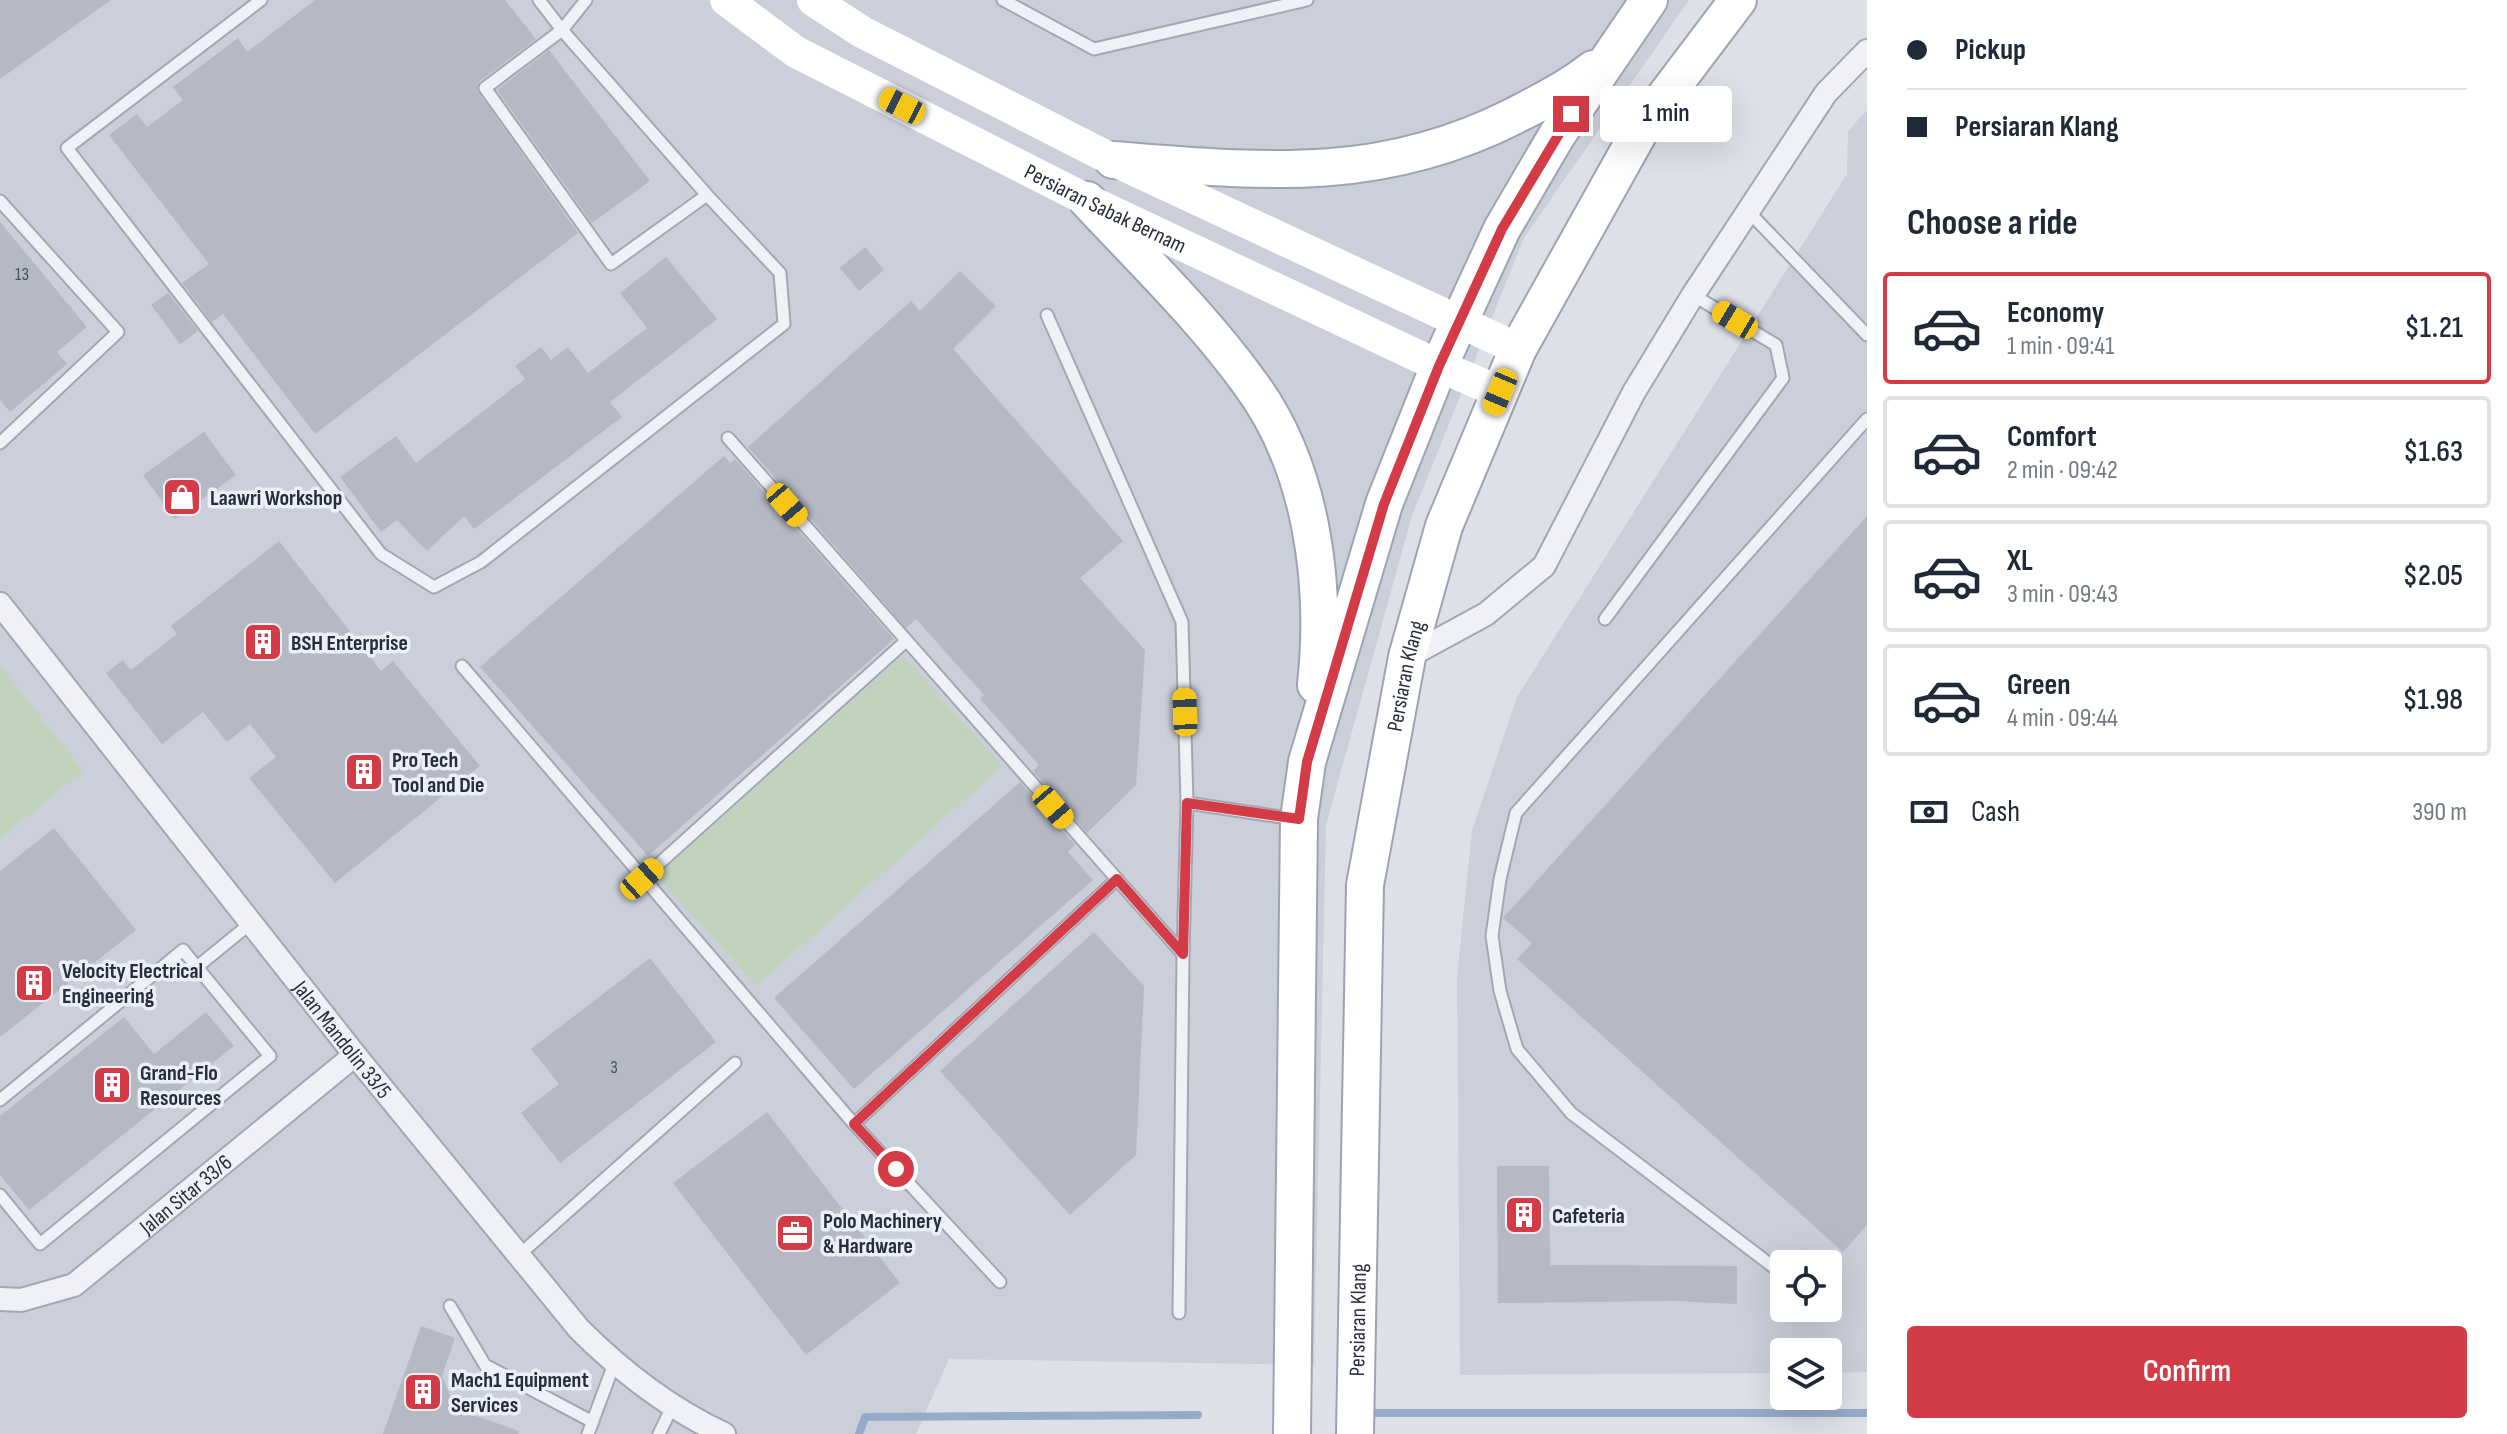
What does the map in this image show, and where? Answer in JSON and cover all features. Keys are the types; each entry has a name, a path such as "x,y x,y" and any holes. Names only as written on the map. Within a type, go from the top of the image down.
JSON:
{"main road":[{"path":"1307,762 1384,504 1439,366 1502,229 1557,135 1649,0"},
{"name":"Persiaran Klang","path":"1355,1434 1365,885 1407,657 1444,526 1518,349 1642,127 1738,0"},
{"path":"1113,160 1260,170 1322,169 1383,163 1441,148 1486,131 1560,91 1613,52"},
{"path":"1087,200 1173,291 1251,383 1284,442 1312,529 1318,598 1318,665 1299,819 1292,1434"}],"street":[{"name":"Persiaran Sabak Bernam","path":"726,0 796,52 1087,200 1500,392"},
{"path":"813,0 862,32 1113,160 1518,349"},
{"path":"1407,657 1486,614 1544,566 1634,392 1693,295 1826,93 1867,51"},
{"name":"Jalan Mandolin 33/5","path":"0,604 355,1055 579,1329 614,1364 672,1407 724,1434"},
{"name":"Jalan Sitar 33/6","path":"0,1299 21,1300 74,1285 355,1055"}],"lane":[{"path":"261,0 67,148 381,554 434,587 481,562 784,324 780,273 707,195 539,0"},
{"path":"586,0 562,30 485,88 611,264 707,195"},
{"path":"1003,0 1094,49 1307,0"},
{"path":"0,201 118,332 0,443"},
{"path":"1748,211 1867,335"},
{"path":"1605,619 1783,378 1776,345 1693,295"},
{"path":"1047,315 1182,622 1187,803 1179,1313"},
{"path":"1770,1264 1571,1113 1517,1049 1500,991 1492,936 1500,879 1516,813 1867,419"},
{"path":"728,438 1183,954"},
{"path":"642,879 906,641"},
{"path":"462,666 854,1124 1000,1282"},
{"path":"1187,803 1299,819"},
{"path":"854,1124 1117,879"},
{"path":"197,967 251,923"},
{"path":"0,1100 183,950 270,1056 40,1244 0,1195"},
{"path":"518,1256 735,1063"},
{"path":"450,1306 485,1365 590,1428 614,1364"},
{"path":"659,1434 672,1407"}],"shaded area":[{"path":"0,0 1689,0 1524,238 1412,516 1326,825 1314,1365 949,1359 916,1434 0,1434"},
{"path":"1867,110 1867,1372 1842,1373 1842,1338 1770,1338 1770,1373 1460,1375 1457,977 1472,830 1517,697 1847,174 1848,131"}],"green space":[{"path":"903,656 1002,766 757,986 657,876"},
{"path":"0,665 83,771 0,839"}],"building":[{"path":"0,0 111,0 0,79"},
{"path":"315,0 505,0 536,39 480,81 477,90 578,233 315,434 223,314 212,322 182,283 209,264 109,135 137,114 147,127 183,100 173,87 238,38 247,52"},
{"path":"549,50 650,181 592,223 497,90"},
{"path":"0,222 87,327 57,352 67,364 10,412 0,400"},
{"path":"865,247 884,270 859,291 840,268"},
{"path":"666,257 717,319 610,402 622,417 474,529 464,516 427,551 397,520 381,532 340,477 396,436 416,463 525,379 515,366 541,347 551,360 568,347 588,373 647,328 620,293"},
{"path":"960,271 996,306 953,349 1123,541 1080,578 1145,650 1136,785 1087,833 1033,771 1039,765 980,699 984,695 916,619 906,628 748,447 911,301 920,311"},
{"path":"168,293 198,331 180,344 151,305"},
{"name":"Laawri Workshop","path":"204,432 236,475 175,519 143,475"},
{"path":"724,456 730,463 735,459 894,639 648,856 480,667"},
{"path":"1867,516 1867,1225 1843,1252 1517,959 1532,943 1503,918"},
{"path":"279,541 381,671 393,661 480,766 335,883 249,778 276,757 250,724 227,742 203,712 162,744 106,673 123,660 131,670 177,634 171,626"},
{"path":"1020,782 1075,845 1068,852 1093,880 854,1089 774,998"},
{"name":"Velocity Electrical Engineering","path":"54,828 136,930 0,1037 0,871"},
{"path":"1094,932 1144,986 1136,1155 1070,1215 940,1071"},
{"path":"650,958 716,1042 560,1163 521,1113 559,1084 531,1049"},
{"name":"Grand-Flo Resources","path":"206,1012 234,1046 29,1210 0,1175 0,1116 124,1017 154,1054"},
{"path":"767,1112 900,1283 806,1355 673,1183"},
{"name":"Cafeteria","path":"1497,1166 1549,1166 1550,1265 1737,1266 1737,1304 1674,1301 1498,1303"},
{"name":"Mach1 Equipment Services","path":"421,1326 455,1338 442,1376 456,1409 519,1431 518,1434 383,1434"}],"waterway":[{"path":"1364,1413 1867,1413"},
{"path":"859,1434 865,1417 1198,1415"}],"place":[{"name":"Laawri Workshop","path":"182,497"},
{"name":"BSH Enterprise","path":"263,642"},
{"name":"Pro Tech Tool and Die","path":"364,772"},
{"name":"Velocity Electrical Engineering","path":"34,983"},
{"name":"Grand-Flo Resources","path":"112,1085"},
{"name":"Cafeteria","path":"1524,1215"},
{"name":"Polo Machinery & Hardware","path":"795,1233"},
{"name":"Mach1 Equipment Services","path":"423,1392"}],"route":[{"path":"896,1169 854,1124 1117,879 1183,954 1187,803 1299,819 1307,762 1384,504 1439,366 1502,229 1571,114"}]}
